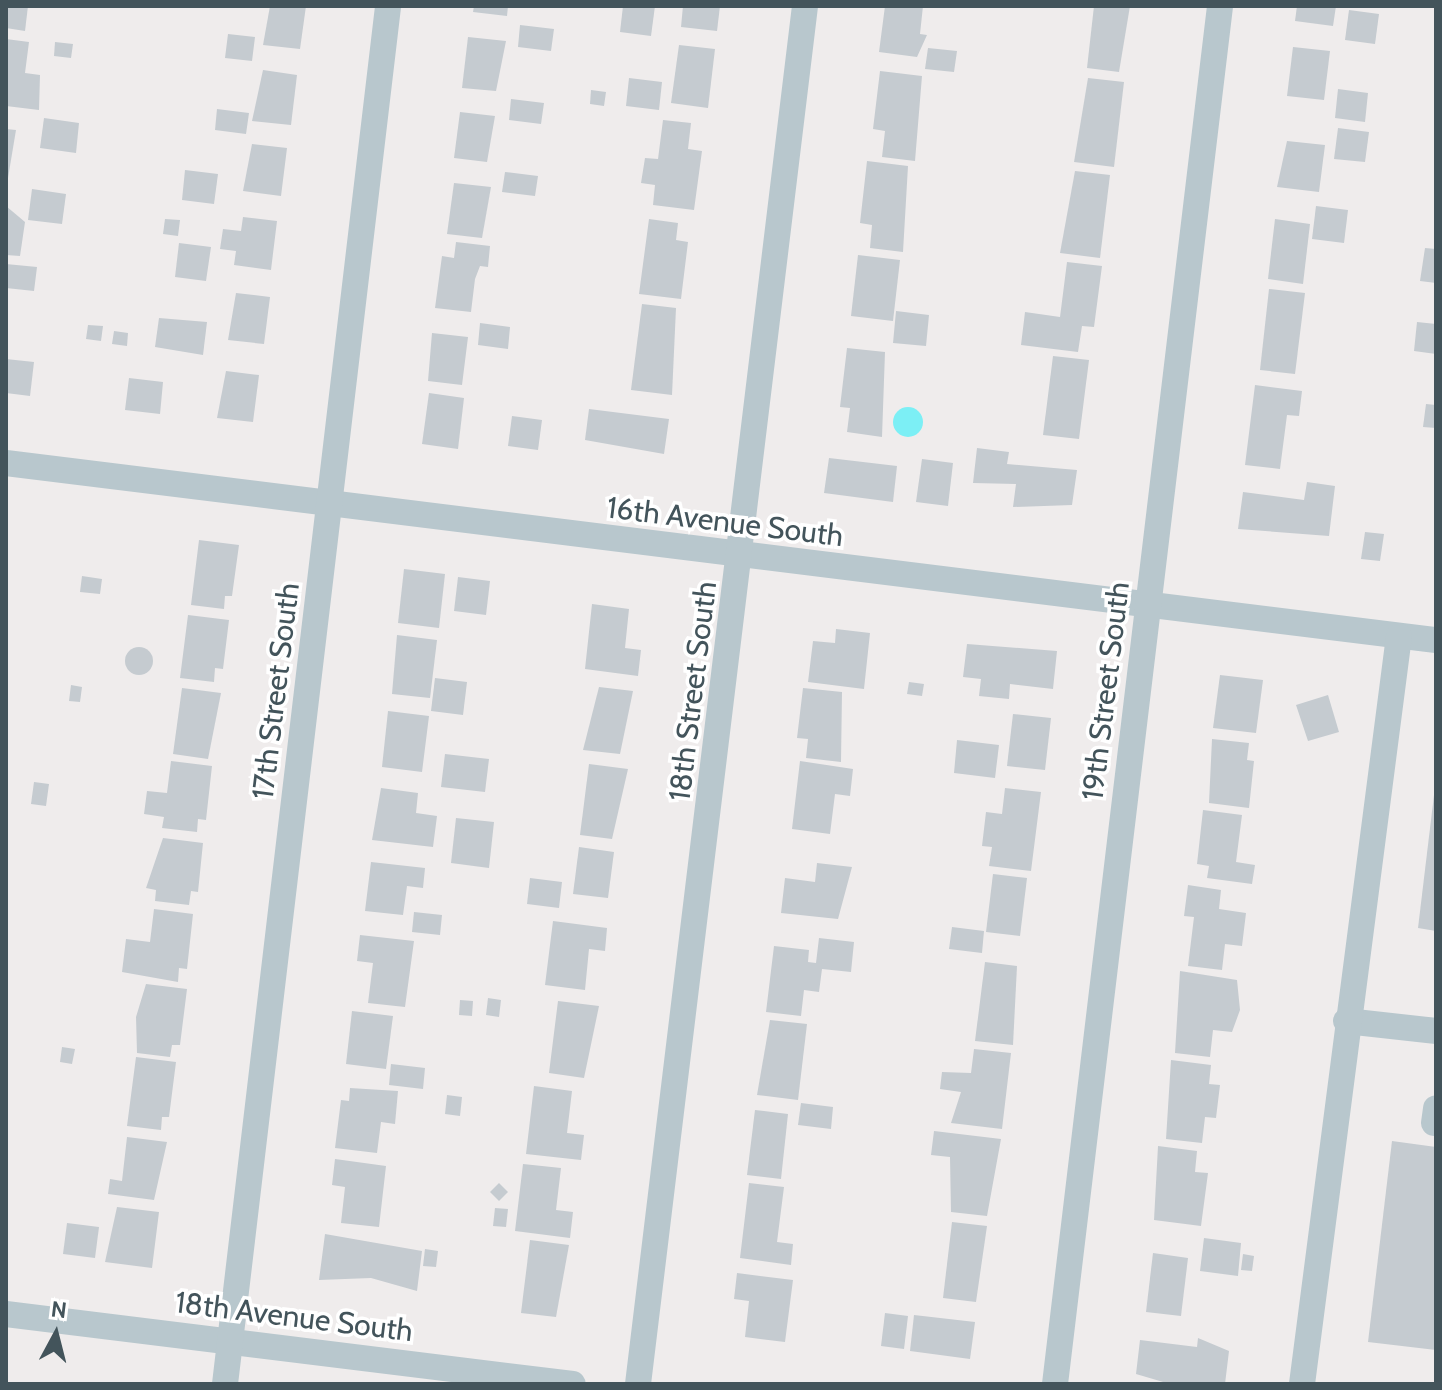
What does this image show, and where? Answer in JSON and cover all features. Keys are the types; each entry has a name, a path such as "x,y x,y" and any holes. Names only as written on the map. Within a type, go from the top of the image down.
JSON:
{"street":[{"name":"17th Street South","path":"225,1384 388,6"},
{"name":"18th Street South","path":"638,1384 742,557 805,6"},
{"name":"19th Street South","path":"1055,1384 1220,6"},
{"name":"16th Avenue South","path":"6,463 742,557 1436,640"},
{"path":"1302,1384 1346,1021 1399,636"},
{"path":"1346,1021 1436,1031"},
{"name":"18th Avenue South","path":"6,1314 573,1384"}],"water":[{"path":"908,407 919,411 923,422 919,433 908,437 897,433 893,422 897,411"}],"building":[{"path":"6,6 28,6 25,31 6,28"},
{"path":"270,6 306,6 300,49 263,45"},
{"path":"474,6 508,6 507,16 473,12"},
{"path":"623,6 655,6 651,36 620,32"},
{"path":"683,6 720,6 717,31 681,27"},
{"path":"885,6 923,6 920,34 927,35 917,57 879,52"},
{"path":"1094,6 1130,6 1119,72 1087,68"},
{"path":"1297,6 1336,6 1333,26 1295,21"},
{"path":"1349,10 1379,14 1375,44 1345,40"},
{"path":"520,25 554,29 551,51 518,47"},
{"path":"228,34 255,37 252,61 225,58"},
{"path":"468,37 506,41 496,91 462,88"},
{"path":"6,39 29,42 25,73 40,75 39,110 6,106"},
{"path":"55,42 73,44 71,58 54,56"},
{"path":"679,45 715,49 708,108 671,103"},
{"path":"1293,47 1330,51 1324,100 1287,96"},
{"path":"928,48 957,51 954,72 925,69"},
{"path":"263,70 297,75 291,125 252,121"},
{"path":"880,71 922,76 915,161 882,157 885,131 873,129"},
{"path":"629,78 662,82 659,110 626,106"},
{"path":"1088,78 1124,82 1114,167 1074,162"},
{"path":"1338,89 1368,93 1365,122 1335,118"},
{"path":"591,90 606,92 604,106 590,104"},
{"path":"511,99 544,103 541,124 509,120"},
{"path":"217,109 249,113 246,134 215,130"},
{"path":"460,112 495,116 487,162 454,158"},
{"path":"44,118 79,123 76,153 40,148"},
{"path":"663,120 691,123 688,149 702,151 694,210 653,205 655,185 641,183 645,158 658,159"},
{"path":"1338,128 1369,132 1365,162 1334,159"},
{"path":"6,129 16,130 8,178 6,178"},
{"path":"1287,141 1325,145 1319,192 1277,187"},
{"path":"252,144 287,148 281,196 243,191"},
{"path":"867,161 908,166 903,252 870,248 872,225 860,223"},
{"path":"185,170 218,174 214,204 182,200"},
{"path":"1075,171 1110,175 1100,258 1060,253"},
{"path":"505,172 538,176 535,196 502,192"},
{"path":"454,183 491,187 482,238 447,234"},
{"path":"32,189 66,194 62,224 28,220"},
{"path":"6,206 25,222 20,256 6,255"},
{"path":"1316,206 1348,210 1344,243 1312,239"},
{"path":"243,217 277,221 271,270 234,265 236,251 220,249 223,229 241,231"},
{"path":"165,219 180,220 178,236 163,234"},
{"path":"649,219 678,223 676,240 688,242 681,299 639,294"},
{"path":"1275,219 1310,224 1303,284 1268,279"},
{"path":"456,242 490,246 488,267 480,266 475,279 471,312 435,308 442,256 454,258"},
{"path":"179,243 211,247 206,281 175,277"},
{"path":"1425,248 1436,249 1436,283 1420,281"},
{"path":"858,255 900,260 893,321 851,316"},
{"path":"1067,262 1102,266 1094,327 1082,326 1078,352 1021,345 1025,312 1060,317"},
{"path":"6,264 37,267 34,291 6,288"},
{"path":"1269,289 1305,293 1295,374 1260,370"},
{"path":"236,293 270,297 264,344 228,340"},
{"path":"642,304 676,308 672,395 631,390"},
{"path":"896,311 929,315 926,346 893,343"},
{"path":"159,318 207,322 203,355 155,347"},
{"path":"1417,322 1436,324 1436,354 1414,351"},
{"path":"480,323 510,327 508,349 478,345"},
{"path":"88,325 103,326 101,341 86,339"},
{"path":"114,331 128,333 127,346 112,344"},
{"path":"432,333 468,337 462,385 428,381"},
{"path":"847,348 885,352 882,437 847,432 850,408 840,407"},
{"path":"1053,356 1089,360 1079,439 1043,435"},
{"path":"6,359 34,362 30,396 6,393"},
{"path":"226,371 259,375 253,422 217,418"},
{"path":"129,378 163,382 160,414 125,410"},
{"path":"1255,385 1302,391 1299,416 1287,415 1280,469 1245,465"},
{"path":"429,393 464,398 458,449 422,444"},
{"path":"1426,404 1436,405 1436,428 1423,427"},
{"path":"589,409 669,419 664,454 585,440"},
{"path":"512,416 542,420 538,450 508,446"},
{"path":"977,448 1009,452 1007,464 1077,470 1072,505 1013,507 1016,484 973,483"},
{"path":"829,458 897,466 893,502 824,493"},
{"path":"922,459 953,463 948,506 916,502"},
{"path":"1307,482 1335,486 1329,536 1238,529 1243,492 1304,500"},
{"path":"1365,532 1384,534 1380,561 1361,559"},
{"path":"199,540 239,545 232,596 225,596 224,609 191,605"},
{"path":"404,569 445,574 439,628 398,623"},
{"path":"82,576 102,579 100,594 80,592"},
{"path":"458,577 490,581 486,615 454,611"},
{"path":"592,604 629,609 625,648 641,650 638,676 585,669"},
{"path":"188,615 229,620 223,669 215,668 214,682 180,678"},
{"path":"836,629 870,633 864,689 808,682 813,641 835,643"},
{"path":"397,635 437,640 430,698 392,694"},
{"path":"967,644 1057,651 1053,689 1010,684 1009,699 979,696 981,679 963,677"},
{"path":"139,647 149,651 153,661 149,671 139,675 129,671 125,661 129,651"},
{"path":"1220,675 1263,680 1256,733 1213,728"},
{"path":"435,678 467,682 463,715 431,711"},
{"path":"909,682 924,684 922,696 907,694"},
{"path":"71,685 82,687 80,702 69,701"},
{"path":"599,687 633,691 620,754 583,750"},
{"path":"182,688 221,693 208,759 173,754"},
{"path":"803,688 842,692 841,762 806,758 808,739 797,738"},
{"path":"1328,695 1339,732 1308,741 1296,705"},
{"path":"388,711 429,716 422,772 382,767"},
{"path":"1013,714 1051,718 1045,770 1007,766"},
{"path":"1212,739 1249,743 1247,760 1254,761 1249,808 1209,803"},
{"path":"957,740 999,745 995,778 954,773"},
{"path":"445,754 489,759 485,792 441,787"},
{"path":"171,761 212,766 206,820 198,819 197,832 162,828 164,817 144,814 147,791 167,793"},
{"path":"800,761 853,769 850,796 835,794 830,834 792,829"},
{"path":"589,764 628,769 612,839 580,835"},
{"path":"34,782 49,784 46,806 31,804"},
{"path":"381,788 418,793 416,813 437,816 433,847 372,840"},
{"path":"1005,788 1041,792 1031,871 989,866 992,847 982,846 986,812 1002,814"},
{"path":"1436,795 1436,931 1418,928"},
{"path":"1203,810 1242,815 1236,862 1255,865 1252,884 1207,878 1209,866 1197,864"},
{"path":"456,818 494,822 489,868 451,863"},
{"path":"163,838 203,843 198,892 191,891 189,905 155,901 156,890 146,888"},
{"path":"579,847 614,852 608,898 573,894"},
{"path":"371,862 425,868 423,888 407,886 403,915 365,911"},
{"path":"817,863 852,867 838,919 781,913 785,878 815,882"},
{"path":"993,874 1027,878 1020,936 986,932"},
{"path":"530,878 562,882 559,908 527,904"},
{"path":"1188,885 1221,890 1219,909 1246,913 1242,946 1225,944 1222,970 1188,966 1194,917 1184,916"},
{"path":"154,909 193,914 187,969 179,968 178,982 122,972 126,939 150,942"},
{"path":"414,912 442,915 440,935 412,932"},
{"path":"553,921 607,928 605,951 589,949 585,990 545,985"},
{"path":"952,927 984,931 982,953 949,949"},
{"path":"360,935 414,941 405,1007 368,1003 373,963 357,961"},
{"path":"819,938 854,942 851,972 822,969 819,992 804,990 801,1016 766,1012 774,946 809,950 808,962 816,963"},
{"path":"985,962 1017,966 1013,1045 975,1041"},
{"path":"1180,971 1237,980 1240,1010 1232,1032 1213,1030 1210,1057 1175,1053"},
{"path":"146,984 187,989 180,1045 172,1045 170,1057 137,1053 136,1017"},
{"path":"488,998 501,1000 499,1017 486,1015"},
{"path":"460,1000 473,1001 472,1016 459,1015"},
{"path":"558,1001 599,1006 584,1078 549,1073"},
{"path":"352,1011 393,1016 386,1069 346,1064"},
{"path":"770,1020 807,1024 798,1100 757,1095"},
{"path":"62,1047 75,1049 72,1064 60,1062"},
{"path":"974,1049 1011,1053 1002,1129 951,1123 961,1092 940,1089 942,1072 971,1073"},
{"path":"136,1057 176,1062 169,1117 162,1117 161,1130 127,1126"},
{"path":"1171,1060 1211,1065 1209,1084 1220,1085 1216,1118 1205,1117 1202,1143 1166,1139"},
{"path":"391,1064 425,1068 423,1089 389,1085"},
{"path":"534,1086 572,1091 567,1133 584,1135 581,1160 526,1154"},
{"path":"350,1088 398,1091 395,1124 381,1122 377,1153 335,1148 341,1100 349,1101"},
{"path":"447,1095 462,1097 460,1116 445,1114"},
{"path":"801,1103 833,1107 831,1129 798,1125"},
{"path":"755,1110 788,1114 781,1179 747,1175"},
{"path":"934,1131 1001,1139 987,1216 951,1212 950,1157 931,1155"},
{"path":"127,1137 167,1142 154,1200 108,1194 110,1179 122,1181"},
{"path":"1392,1141 1436,1147 1436,1350 1368,1342"},
{"path":"1158,1146 1197,1151 1195,1172 1208,1173 1201,1226 1154,1220"},
{"path":"335,1159 386,1166 379,1227 341,1223 345,1187 332,1185"},
{"path":"523,1164 561,1168 556,1210 573,1212 570,1238 515,1231"},
{"path":"499,1183 508,1192 499,1201 490,1192"},
{"path":"749,1183 784,1187 777,1242 793,1244 791,1265 740,1258"},
{"path":"117,1207 159,1212 152,1268 105,1262"},
{"path":"495,1208 508,1209 506,1227 493,1226"},
{"path":"952,1222 987,1226 976,1302 943,1298"},
{"path":"67,1223 99,1227 95,1258 63,1254"},
{"path":"325,1234 422,1251 417,1291 371,1278 319,1280"},
{"path":"1204,1238 1241,1243 1238,1276 1200,1271"},
{"path":"530,1240 569,1245 556,1317 521,1313"},
{"path":"425,1249 438,1251 436,1267 423,1266"},
{"path":"1153,1253 1188,1258 1181,1316 1146,1312"},
{"path":"1243,1254 1254,1256 1252,1271 1241,1270"},
{"path":"737,1273 793,1280 785,1342 745,1337 749,1301 734,1299"},
{"path":"885,1313 908,1316 904,1349 881,1346"},
{"path":"914,1315 975,1322 970,1359 910,1351"},
{"path":"1198,1338 1229,1351 1225,1384 1170,1384 1136,1374 1140,1340 1197,1347"}]}
